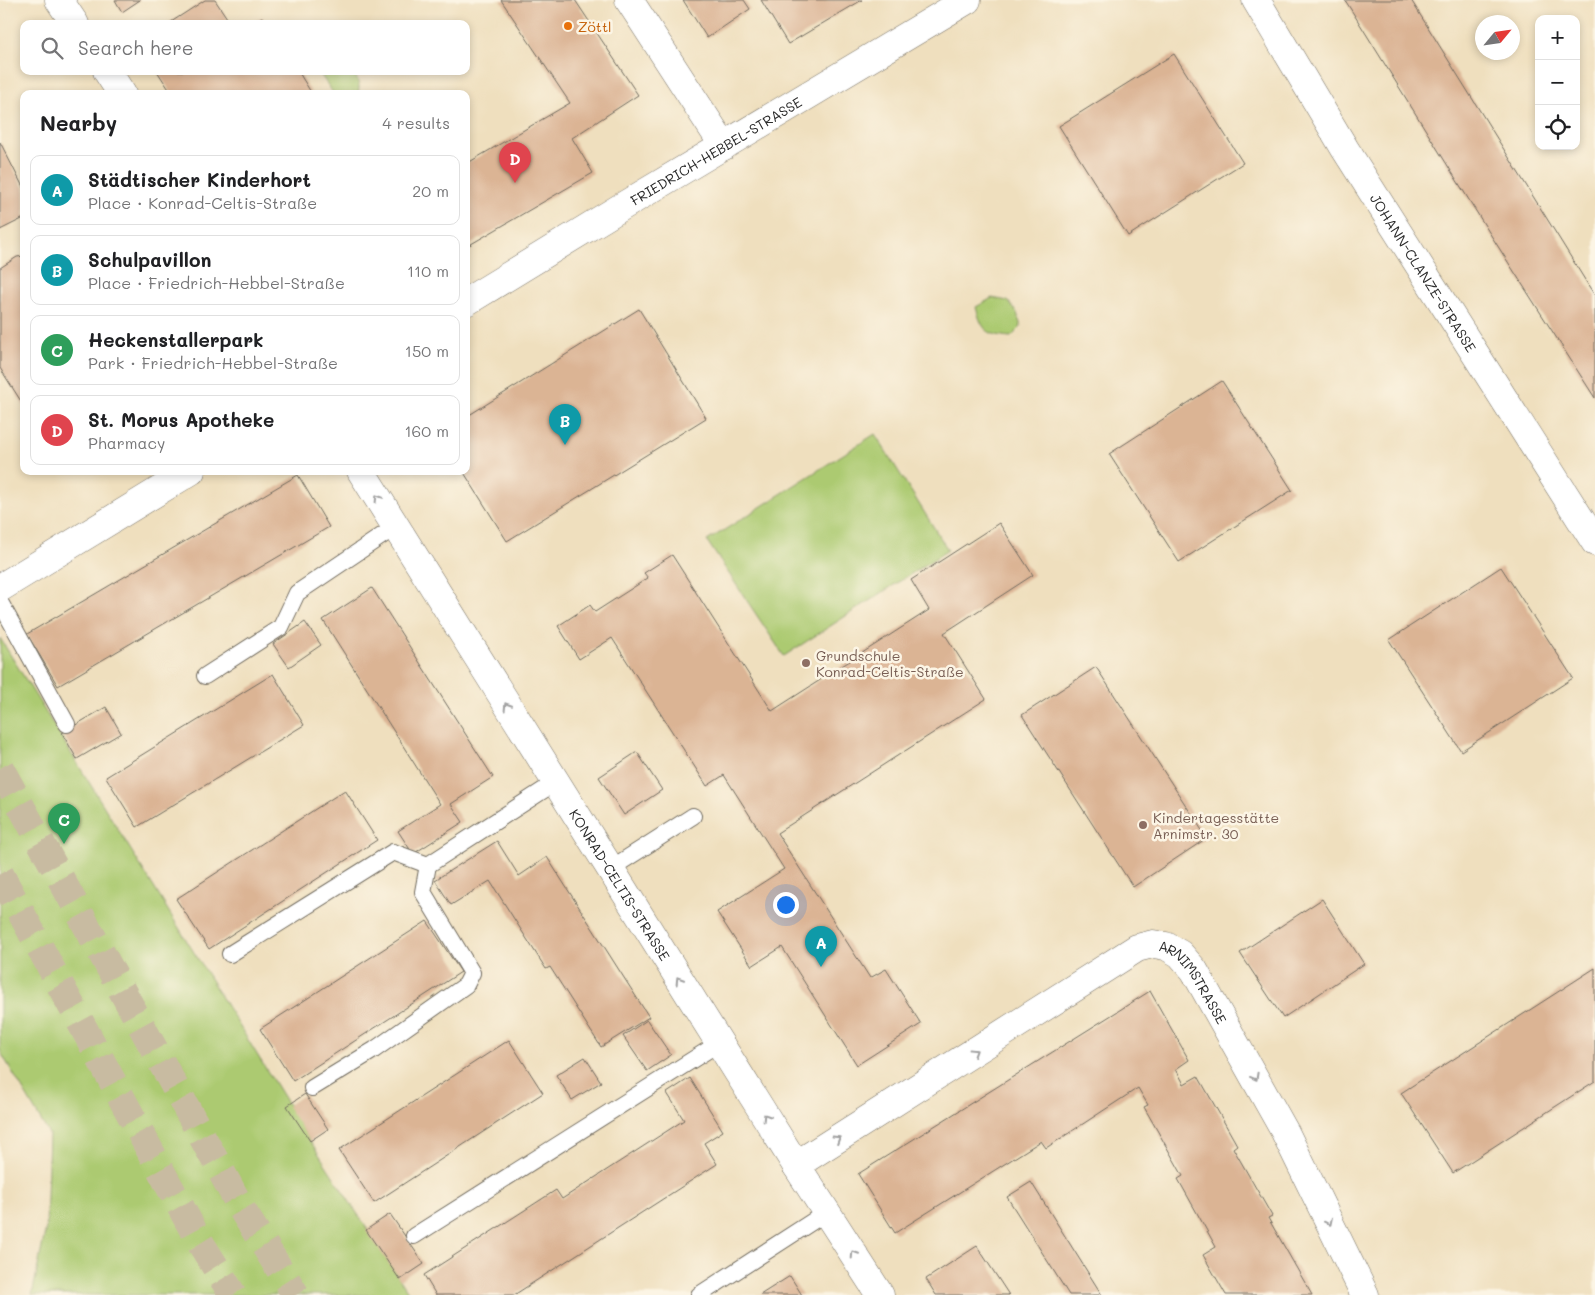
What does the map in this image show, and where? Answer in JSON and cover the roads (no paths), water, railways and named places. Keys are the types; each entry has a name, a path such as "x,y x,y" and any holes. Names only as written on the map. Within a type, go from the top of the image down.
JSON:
{"street":[{"path":"59,0 72,20"},
{"path":"629,0 724,146"},
{"name":"FRIEDRICH-HEBBEL-STRASSE","path":"470,300 967,0"},
{"name":"JOHANN-CLANZE-STRASSE","path":"1256,0 1345,149 1595,542"},
{"path":"110,75 119,90"},
{"path":"0,588 184,475"},
{"name":"KONRAD-CELTIS-STRASSE","path":"363,475 719,1043 880,1295"},
{"name":"ARNIMSTRASSE","path":"796,1165 1137,948 1153,944 1166,946 1180,954 1194,970 1227,1027 1285,1132 1365,1295"}],"lane":[{"path":"206,676 281,627 296,593 395,527"},
{"path":"0,602 67,724"},
{"path":"312,1088 374,1050 466,985 472,973 423,892 428,865 556,782"},
{"path":"610,869 693,816"},
{"path":"230,954 393,852 428,865"},
{"path":"414,1236 719,1043"},
{"path":"699,1295 827,1212"}],"tunnel":[{"path":"0,768 244,1213 296,1295"},
{"path":"0,874 198,1239 233,1295"}],"place":[{"name":"Zöttl","path":"568,26"},
{"name":"St. Morus Apotheke","path":"515,183"},
{"name":"Schulpavillon","path":"565,445"},
{"name":"Grundschule Konrad-Celtis-Straße","path":"806,663"},
{"name":"Kindertagesstätte Arnimstr. 30","path":"1143,825"},
{"name":"Heckenstallerpark","path":"64,844"},
{"name":"Städtischer Kinderhort","path":"821,967"}]}
